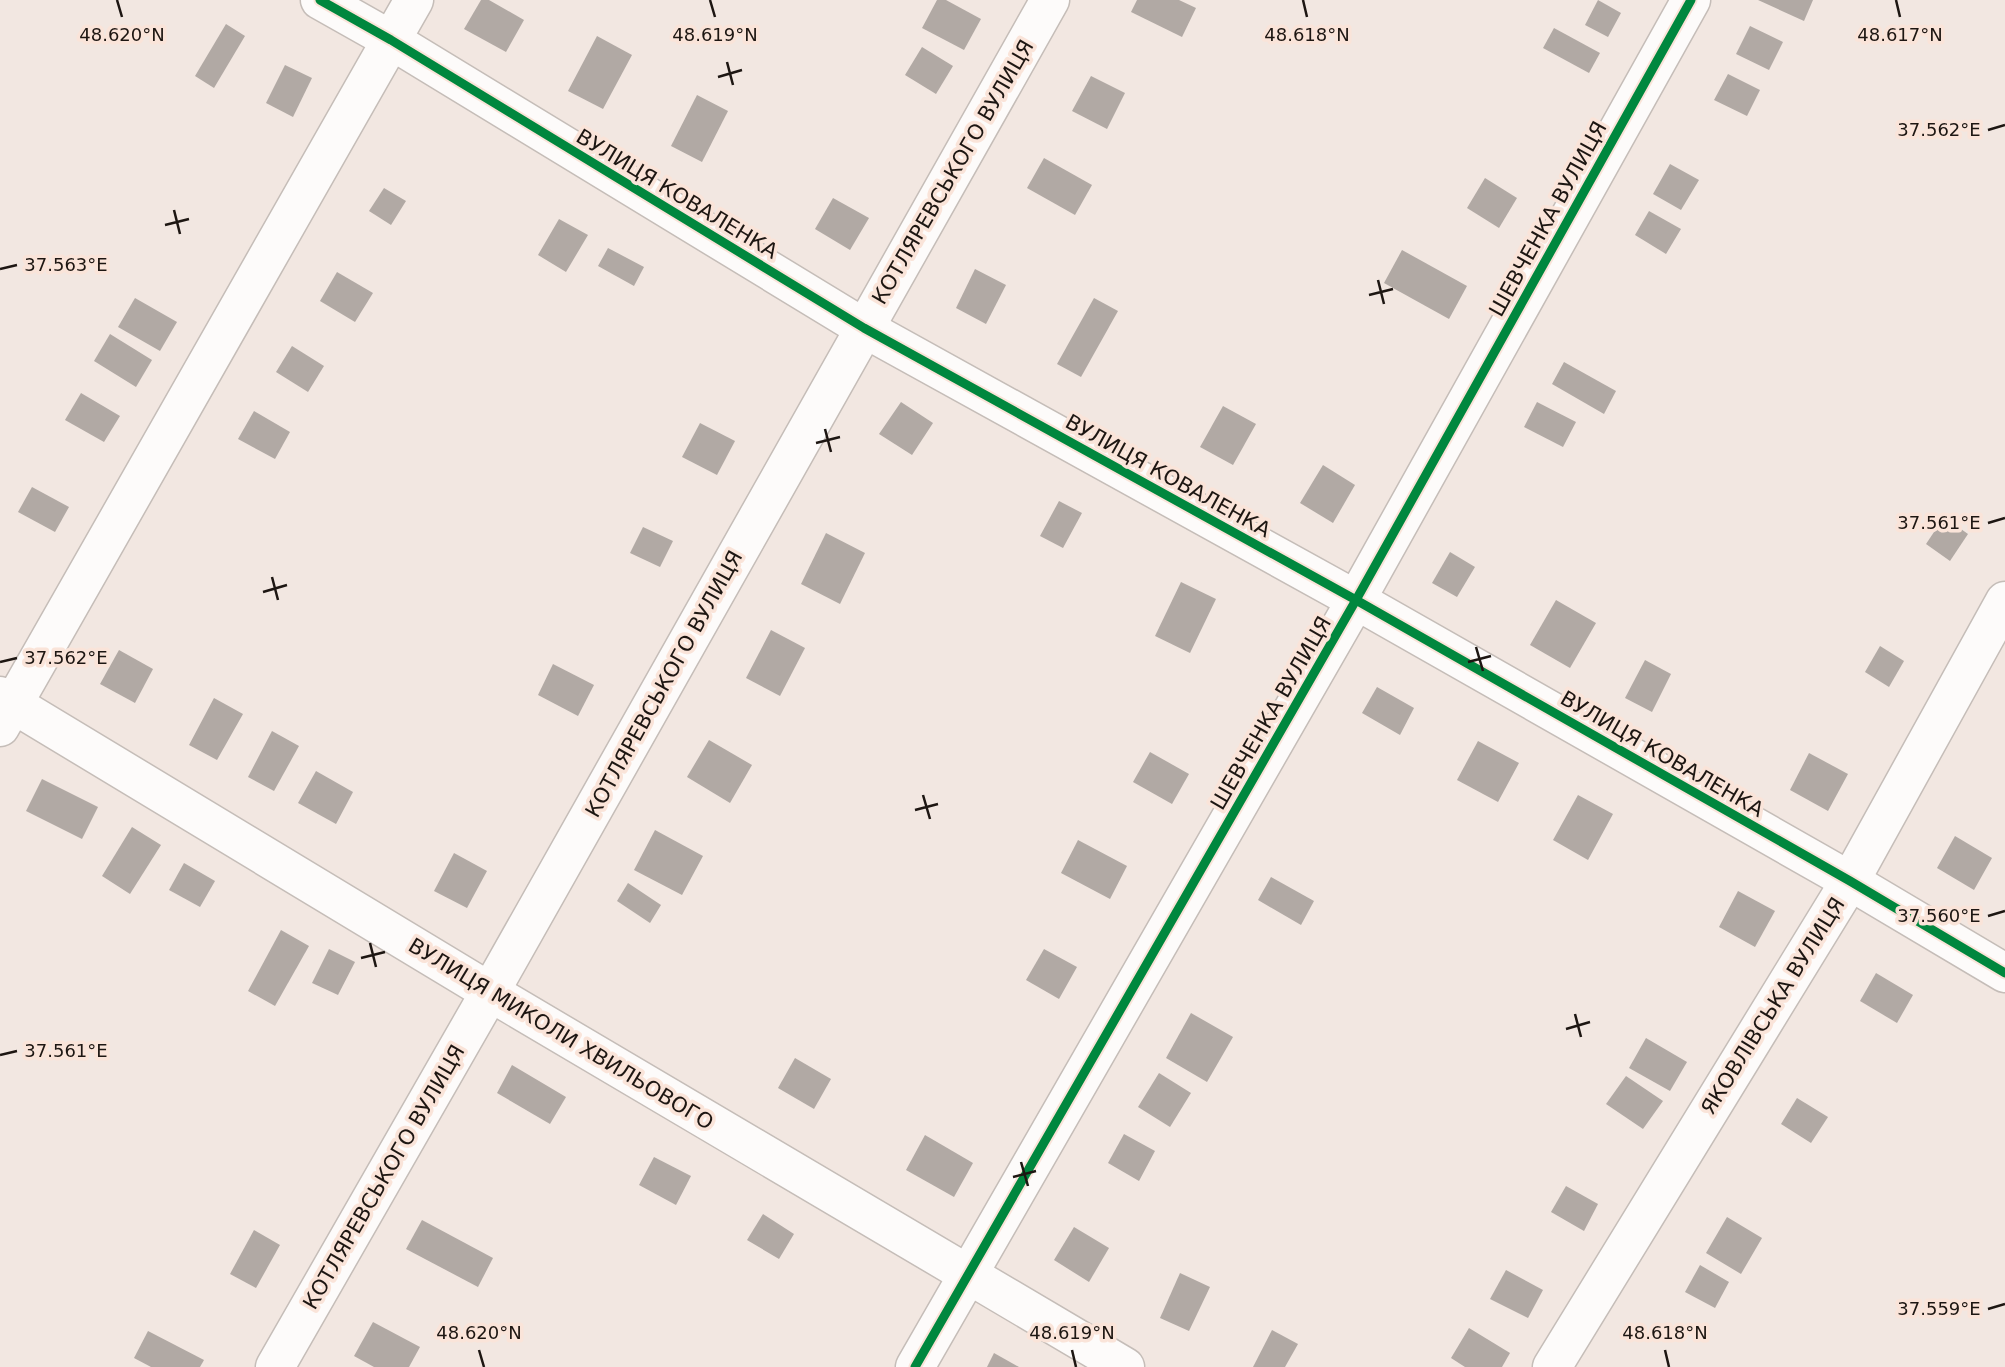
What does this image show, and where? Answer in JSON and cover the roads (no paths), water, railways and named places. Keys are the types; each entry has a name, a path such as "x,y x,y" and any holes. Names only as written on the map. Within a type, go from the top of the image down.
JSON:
{"street":[{"name":"ВУЛИЦЯ КОВАЛЕНКА","path":"320,0 391,40 864,328 1356,600 1850,881 2005,973"},
{"path":"4,709 414,0"},
{"name":"КОТЛЯРЕВСЬКОГО ВУЛИЦЯ","path":"275,1367 1050,0"},
{"name":"ШЕВЧЕНКА ВУЛИЦЯ","path":"915,1367 1356,600 1691,0"},
{"name":"ЯКОВЛІВСЬКА ВУЛИЦЯ","path":"1552,1367 1850,881 2005,601"},
{"name":"ВУЛИЦЯ МИКОЛИ ХВИЛЬОВОГО","path":"4,709 1125,1367"}]}
